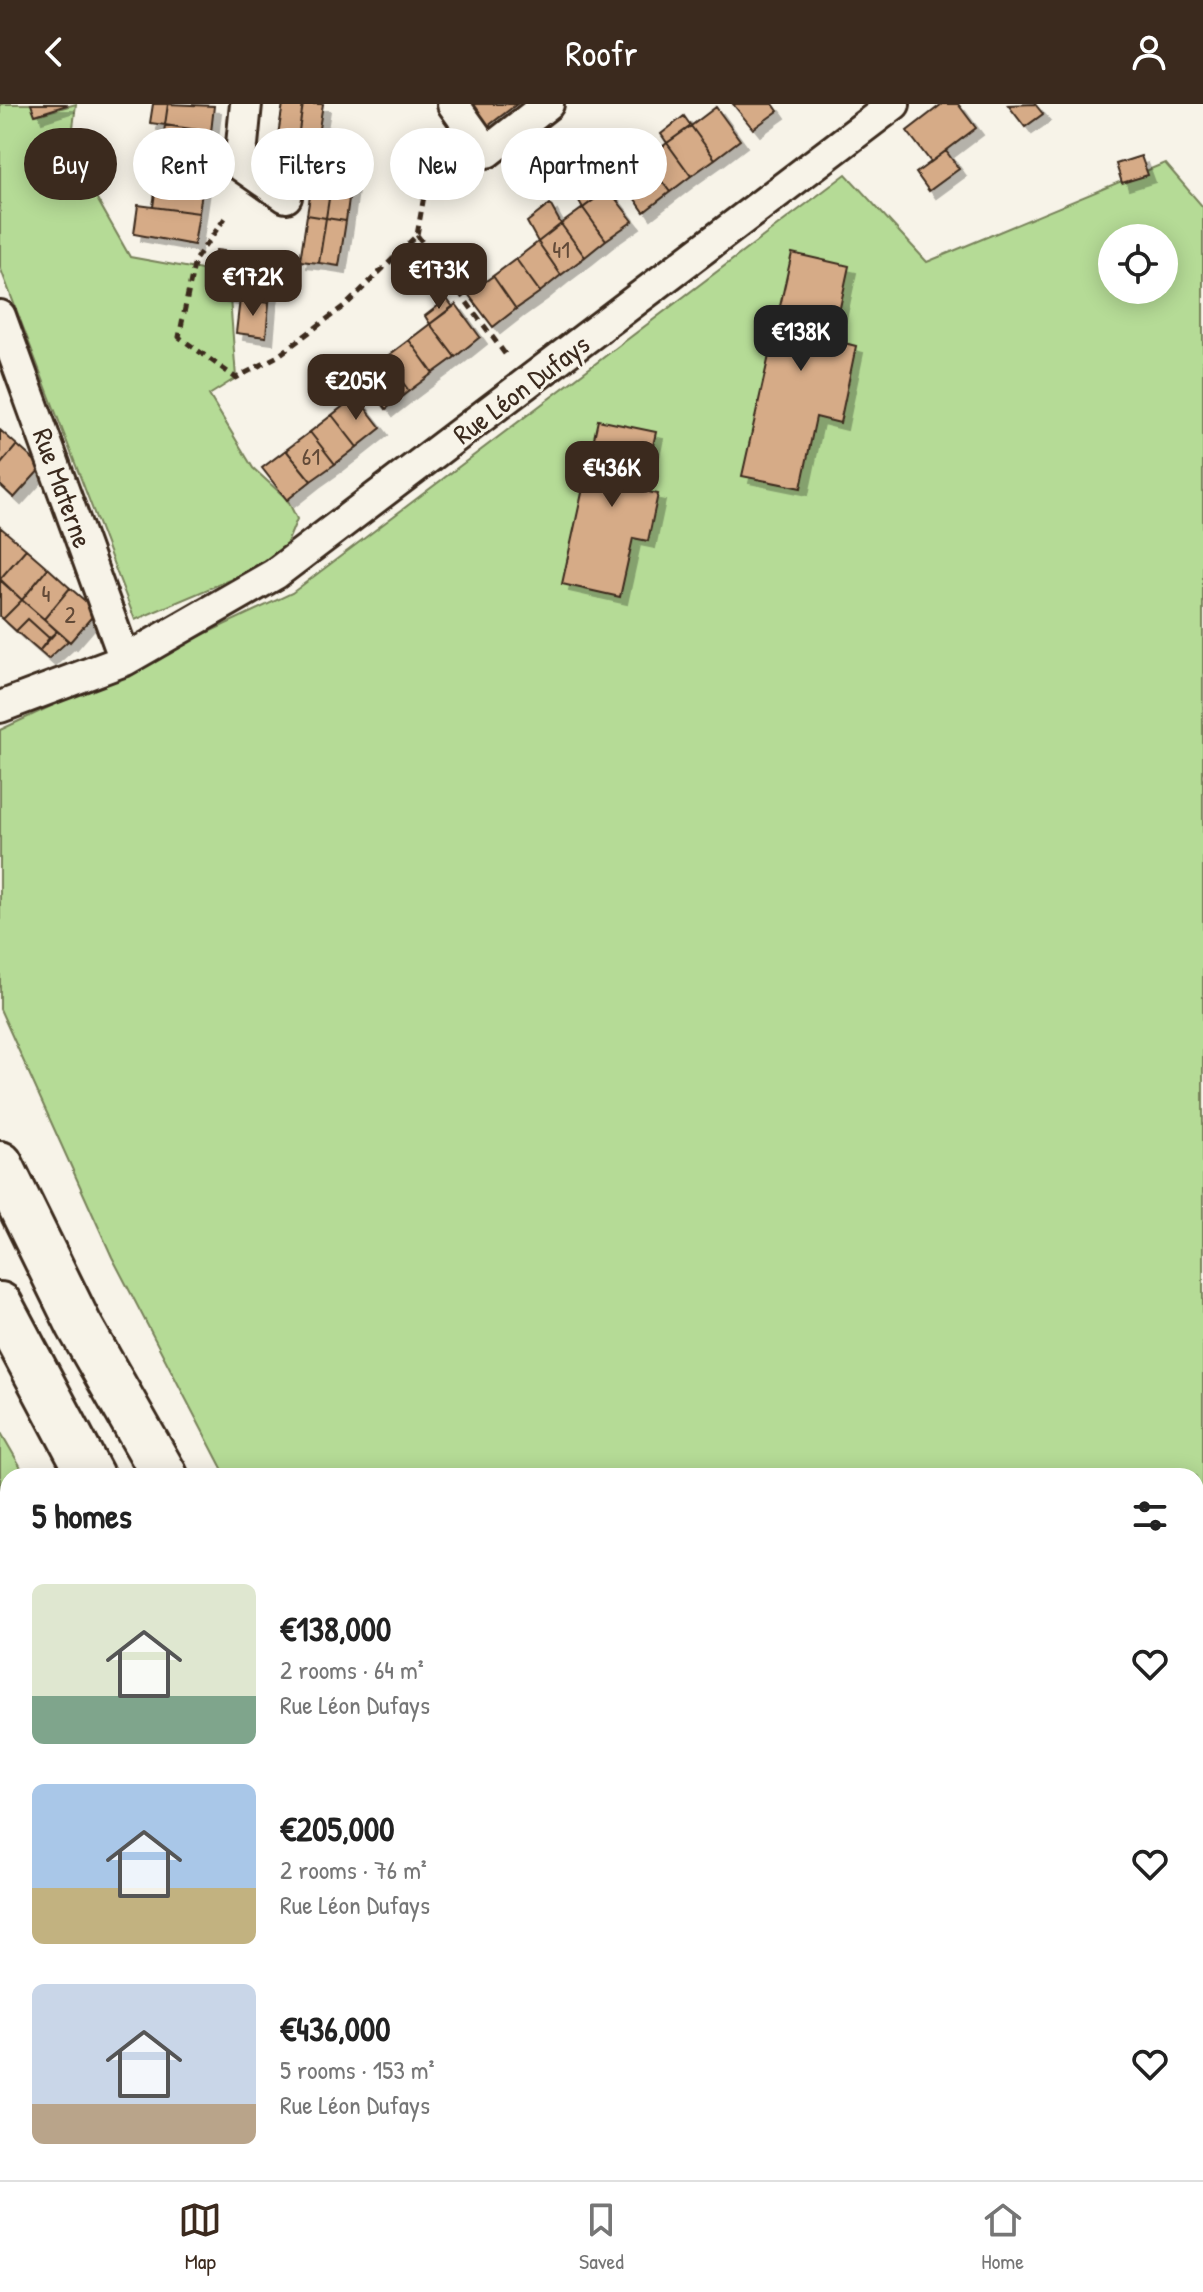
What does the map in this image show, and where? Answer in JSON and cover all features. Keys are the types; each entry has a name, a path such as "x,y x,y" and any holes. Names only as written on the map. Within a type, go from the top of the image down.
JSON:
{"highway":[{"path":"0,1164 79,1325 160,1468"},
{"path":"0,1305 87,1468"}],"street":[{"path":"246,104 240,165 251,173"},
{"path":"444,112 487,152 548,104"},
{"name":"Rue Léon Dufays","path":"0,707 125,660 275,574 894,104"},
{"name":"Rue Materne","path":"0,316 125,660"}],"path":[{"path":"225,218 195,260 179,337 236,378 278,356 348,303 417,235 423,200"},
{"path":"417,235 526,385"}],"green space":[{"path":"0,104 31,104 36,115 76,104 73,128 24,128 24,200 98,200 130,257 213,272 210,295 230,298 236,378 209,395 253,468 287,499 297,519 281,558 135,620 0,267"},
{"path":"1165,163 1203,207 1203,1468 222,1468 112,1257 0,1009 0,730 292,593 846,174 927,262"},
{"path":"0,1431 21,1468 0,1468"}],"building":[{"path":"31,104 66,104 67,105 35,115"},
{"path":"153,104 168,104 165,125 150,123"},
{"path":"168,104 214,106 211,128 165,125"},
{"path":"283,104 303,104 299,128 279,128"},
{"path":"303,104 323,104 319,128 299,128"},
{"path":"466,104 517,104 485,128"},
{"path":"733,104 773,104 778,111 753,129"},
{"path":"942,104 958,104 976,128 931,162 907,131"},
{"path":"1035,104 1043,114 1025,127 1008,105"},
{"path":"716,107 740,140 715,159 691,126"},
{"path":"684,116 691,126 667,143 667,129"},
{"path":"691,126 715,159 691,176 667,143"},
{"path":"667,143 691,176 670,192 667,188"},
{"path":"946,151 959,169 929,191 916,173"},
{"path":"1141,156 1148,175 1122,183 1116,164"},
{"path":"154,200 201,200 199,213 153,207"},
{"path":"309,200 329,200 326,218 307,215"},
{"path":"329,200 349,200 346,221 326,218"},
{"path":"579,200 594,200 583,208"},
{"path":"594,200 617,200 633,221 606,240 583,208"},
{"path":"636,200 660,200 644,212"},
{"path":"550,204 561,224 538,242 527,222"},
{"path":"138,205 199,213 194,245 134,234"},
{"path":"583,208 606,240 585,257 561,224"},
{"path":"307,215 326,218 319,263 300,261"},
{"path":"326,218 346,221 339,266 319,263"},
{"path":"561,224 585,257 561,275 538,242"},
{"path":"538,242 561,275 540,292 516,259"},
{"path":"216,250 248,254 244,277 213,272"},
{"path":"792,253 849,266 833,340 856,346 840,423 816,417 801,488 742,476"},
{"path":"248,254 276,258 273,281 244,277"},
{"path":"516,259 540,292 516,309 493,276"},
{"path":"213,272 244,277 240,299 209,295"},
{"path":"493,276 516,309 493,327 468,294"},
{"path":"244,277 273,281 269,303 240,299"},
{"path":"240,299 269,303 266,337 236,333"},
{"path":"447,299 453,307 430,324 425,316"},
{"path":"456,304 480,337 455,357 430,324"},
{"path":"430,324 455,357 433,373 409,340"},
{"path":"409,340 433,373 409,391 385,358"},
{"path":"385,358 409,391 386,409 361,376"},
{"path":"356,396 381,428 357,447 332,415"},
{"path":"332,415 357,447 335,464 310,432"},
{"path":"598,420 656,432 643,491 658,494 648,541 633,538 620,597 562,584"},
{"path":"0,430 17,445 0,465"},
{"path":"310,432 335,464 311,481 286,450"},
{"path":"17,445 42,467 14,498 0,485 0,465"},
{"path":"286,450 311,481 287,500 262,468"},
{"path":"0,527 26,549 0,579"},
{"path":"26,549 48,568 22,600 0,579"},
{"path":"48,568 70,588 44,619 22,600"},
{"path":"0,580 22,600 3,619 0,616"},
{"path":"70,588 97,611 70,642 44,619"},
{"path":"22,600 57,631 49,638 28,619 16,631 3,619"},
{"path":"28,619 49,638 39,651 16,631"},
{"path":"57,631 68,641 48,659 39,651"}]}
